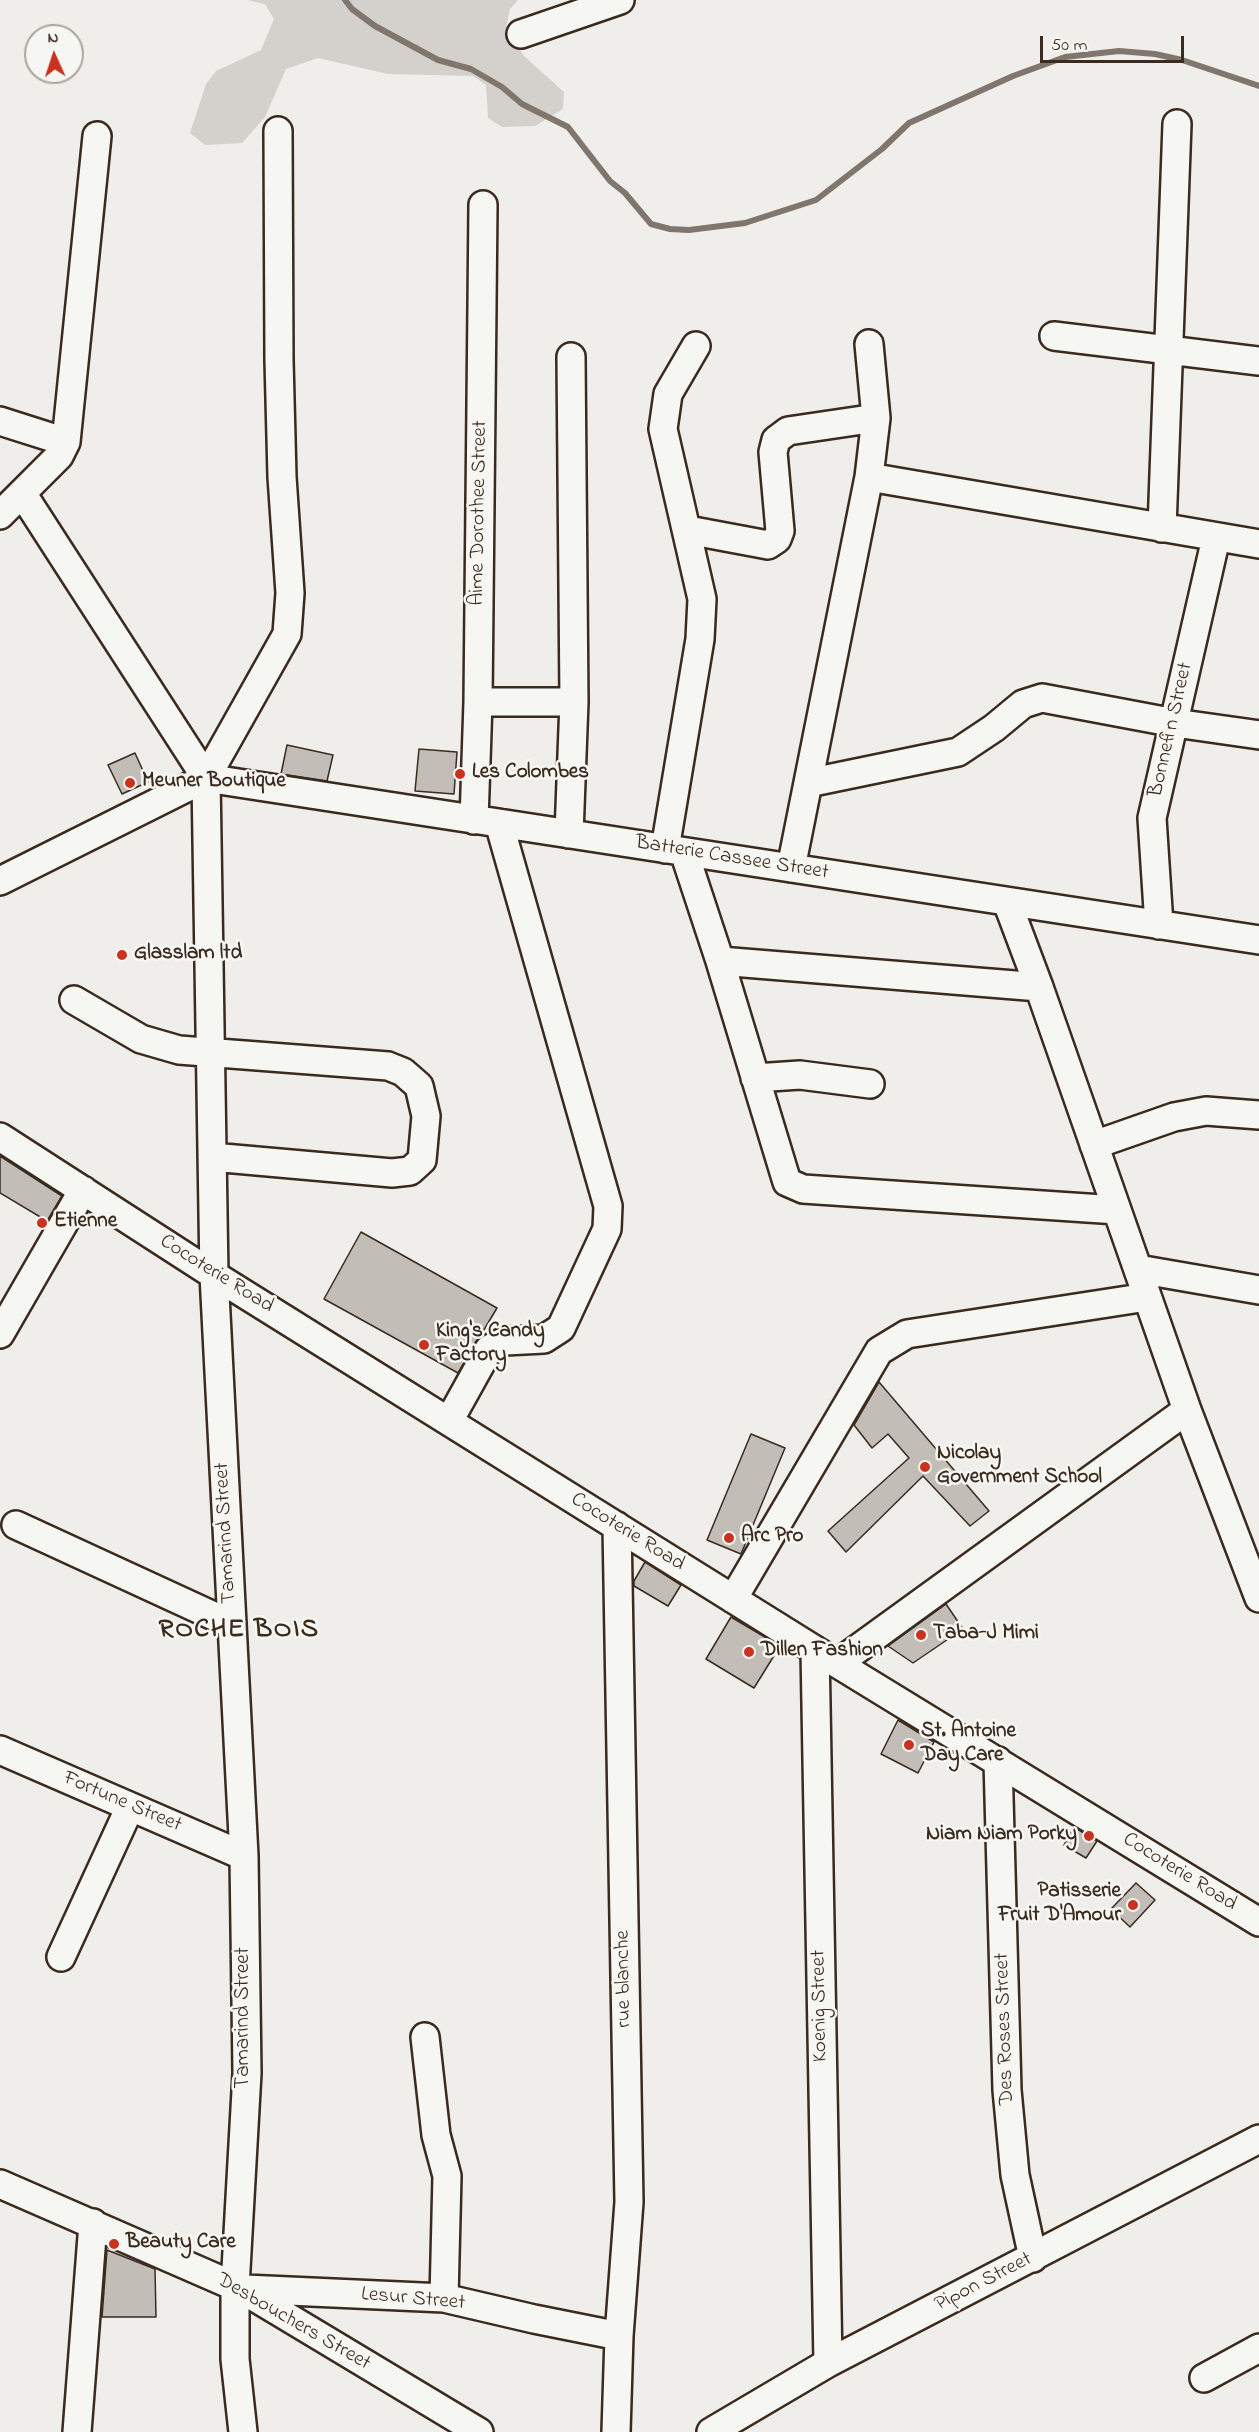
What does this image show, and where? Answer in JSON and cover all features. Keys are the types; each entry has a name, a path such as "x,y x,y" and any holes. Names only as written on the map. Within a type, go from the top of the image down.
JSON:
{"street":[{"path":"521,33 620,0"},
{"path":"1162,528 1177,124"},
{"path":"0,881 206,778 287,633 290,592 282,477 278,131"},
{"path":"0,515 59,456 66,442 97,136"},
{"name":"Aime Dorothee Street","path":"449,1421 489,1349 505,1341 544,1339 561,1328 607,1229 608,1206 487,822 478,702 483,206"},
{"path":"1054,336 1259,361"},
{"path":"791,868 869,477 876,418 869,344"},
{"path":"696,346 668,393 663,429 702,599 700,639 674,851 720,961 786,1182 794,1187 1117,1210"},
{"path":"569,834 574,702 571,357"},
{"path":"688,530 768,545 777,539 780,531 773,452 776,440 788,431 876,418"},
{"path":"0,421 66,442"},
{"path":"869,477 1259,544"},
{"path":"22,493 206,778"},
{"name":"Bonnefin Street","path":"1159,925 1152,818 1216,538"},
{"path":"808,783 958,752 994,728 1023,704 1042,698 1175,723 1259,735"},
{"path":"478,702 574,702"},
{"name":"Batterie Cassee Street","path":"206,778 1259,940"},
{"name":"Tamarind Street","path":"206,778 214,1275 244,1856 247,2073 235,2359 241,2430"},
{"path":"1007,902 1187,1410 1259,1598"},
{"path":"720,961 1039,987"},
{"path":"74,1000 141,1039 179,1050 388,1066 403,1072 419,1086 426,1116 422,1160 410,1170 392,1173 212,1157"},
{"path":"755,1078 800,1076 870,1084"},
{"path":"1094,1144 1174,1117 1206,1111 1259,1115"},
{"name":"Cocoterie Road","path":"1,1141 815,1650 1259,1922"},
{"path":"0,1334 83,1191"},
{"path":"1138,1269 1259,1290"},
{"path":"733,1599 879,1351 907,1334 1147,1297"},
{"path":"838,1664 1187,1410"},
{"path":"16,1525 231,1624"},
{"name":"rue blanche","path":"616,2432 619,2336 629,2202 617,1526"},
{"name":"Koenig Street","path":"815,1650 828,2363"},
{"name":"Fortune Street","path":"0,1750 244,1856"},
{"name":"Des Roses Street","path":"998,1761 1007,2090 1015,2175 1033,2258"},
{"path":"61,1957 130,1807"},
{"path":"425,2037 436,2135 447,2176 444,2298"},
{"name":"Pipon Street","path":"711,2432 828,2363 1259,2139"},
{"name":"Desbouchers Street","path":"0,2184 238,2288 479,2432"},
{"path":"77,2432 93,2223"},
{"name":"Lesur Street","path":"238,2288 444,2298 619,2336"},
{"path":"1204,2378 1259,2348"}],"shaded area":[{"path":"247,0 518,0 510,9 506,27 524,56 564,92 563,109 535,126 502,127 488,118 486,85 473,76 388,74 318,58 286,69 265,117 242,143 205,145 190,133 206,84 216,71 261,50 274,19 265,4"}],"building":[{"path":"287,745 333,755 327,781 281,774"},
{"path":"419,749 457,752 454,794 415,791"},
{"path":"135,753 148,782 122,794 108,765"},
{"path":"0,1156 62,1196 47,1221 0,1193"},
{"path":"361,1232 497,1308 458,1373 324,1299"},
{"name":"Nicolay Government School","path":"879,1382 989,1511 970,1526 923,1476 846,1552 828,1531 909,1458 888,1434 872,1448 854,1425"},
{"path":"751,1434 785,1448 741,1554 707,1540"},
{"path":"645,1562 681,1585 668,1606 634,1586 634,1581"},
{"name":"Taba-J Mimi","path":"946,1604 963,1629 913,1663 888,1646"},
{"path":"731,1617 780,1646 754,1688 706,1659"},
{"name":"St. Antoine Day Care","path":"898,1720 934,1742 918,1773 881,1754"},
{"path":"1074,1827 1097,1841 1086,1858 1064,1845"},
{"name":"Patisserie Fruit D'Amour","path":"1136,1883 1155,1900 1130,1927 1111,1909"},
{"path":"107,2250 155,2269 156,2317 102,2317"}],"waterway":[{"path":"345,0 352,9 375,26 438,60 471,69 502,87 522,104 568,127 610,181 625,193 651,224 670,229 689,230 745,223 816,200 882,149 909,123 1013,76 1065,57 1119,51 1155,54 1182,60 1259,86"}],"place":[{"name":"Les Colombes","path":"460,774"},
{"name":"Meuner Boutique","path":"130,783"},
{"name":"Glasslam ltd","path":"122,955"},
{"name":"Etienne","path":"42,1223"},
{"name":"King's Candy Factory","path":"424,1345"},
{"name":"Nicolay Government School","path":"925,1467"},
{"name":"Arc Pro","path":"729,1538"},
{"name":"Taba-J Mimi","path":"921,1635"},
{"name":"Dillen Fashion","path":"749,1652"},
{"name":"St. Antoine Day Care","path":"909,1745"},
{"name":"Niam Niam Porky","path":"1089,1836"},
{"name":"Patisserie Fruit D'Amour","path":"1133,1905"},
{"name":"Beauty Care","path":"114,2244"}],"district":[{"name":"ROCHE BOIS","path":"239,1632"}]}
